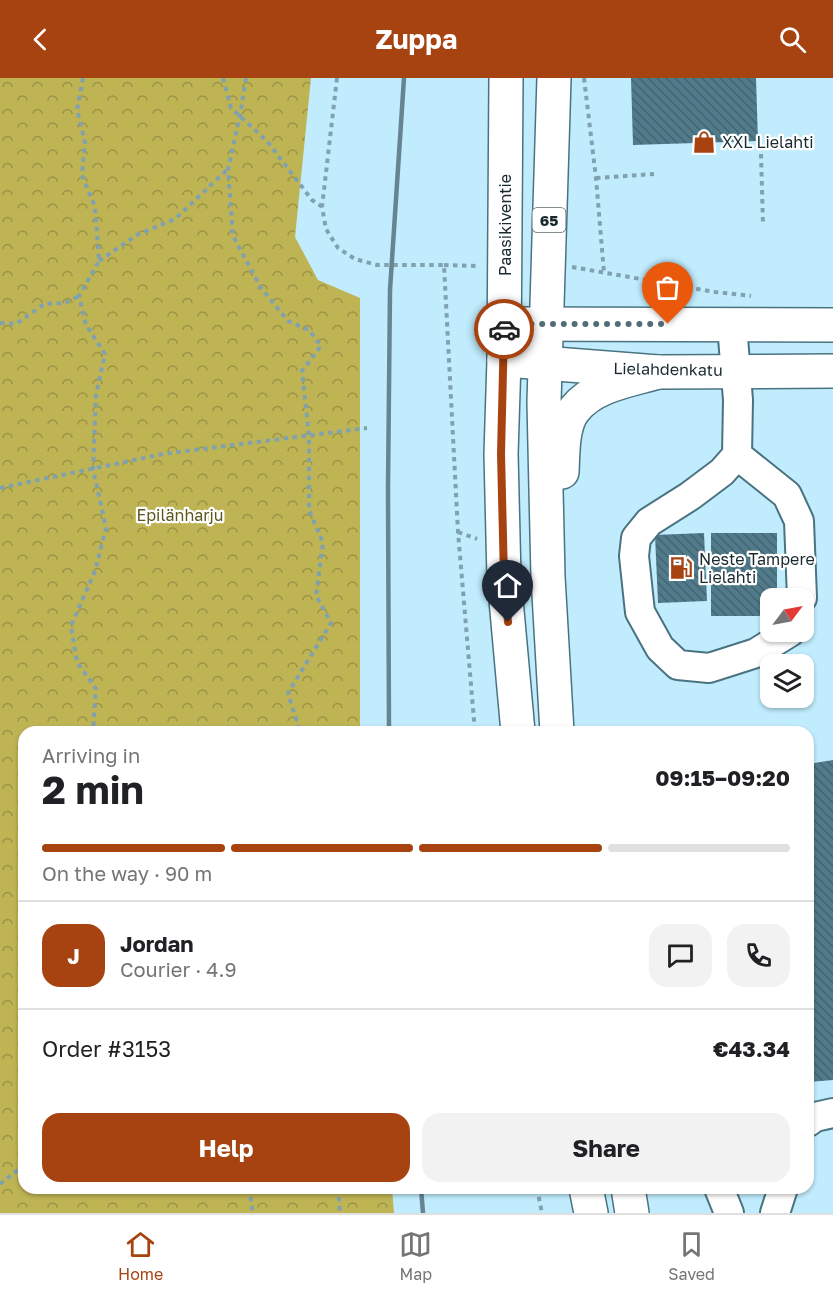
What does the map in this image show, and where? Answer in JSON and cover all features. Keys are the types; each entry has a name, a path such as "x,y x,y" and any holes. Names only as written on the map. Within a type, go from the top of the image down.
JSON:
{"main road":[{"name":"Paasikiventie","path":"506,78 501,454 504,578 517,726"},
{"name":"65","path":"554,78 544,363 548,577 557,726"},
{"path":"504,324 833,325"},
{"name":"Lielahdenkatu","path":"504,360 658,372 833,370"},
{"path":"548,577 559,529 566,429 574,409 593,393 658,372"},
{"path":"587,1194 591,1213"},
{"path":"628,1194 632,1213"}],"lane":[{"path":"732,325 738,400 737,455 722,472 649,522 636,538 634,555 640,612 660,648 678,665 710,668 756,653 774,642"},
{"path":"737,455 787,495 799,521 802,588"},
{"path":"814,1118 833,1113"},
{"path":"721,1194 729,1213"},
{"path":"775,1213 781,1194"}],"path":[{"path":"84,78 77,110 85,142 82,175 95,207 99,261"},
{"path":"223,78 231,108 267,141 312,200 322,207"},
{"path":"246,78 228,169 233,236 261,288 288,321 309,330 321,346 302,371 309,436 309,510 323,543 316,595 330,623 288,693 298,726"},
{"path":"337,78 322,207 326,229 339,248 355,259 377,265 489,266"},
{"path":"584,78 604,273"},
{"path":"761,154 764,225"},
{"path":"0,322 16,324 44,304 65,303 79,296 99,261 137,235 175,219 228,169"},
{"path":"596,178 654,174"},
{"path":"444,265 458,532 474,726"},
{"path":"564,265 755,297"},
{"path":"79,296 86,324 105,354 96,395 93,469 106,528 95,571 71,626 77,662 96,689 93,726"},
{"path":"0,488 163,454 367,428"},
{"path":"458,532 477,539"},
{"path":"0,1184 18,1170"},
{"path":"250,1194 253,1213"},
{"path":"338,1194 340,1213"},
{"path":"538,1194 542,1213"}],"green space":[{"name":"Epilänharju","path":"0,78 311,78 295,237 318,280 360,298 360,726 18,726 18,1194 392,1194 394,1213 0,1213"}],"building":[{"path":"631,78 756,78 758,141 633,145"},
{"name":"Neste Tampere Lielahti","path":"704,533 707,601 658,603 655,535"},
{"path":"711,533 777,533 777,588 760,588 760,616 711,616"},
{"path":"833,760 833,1080 814,1082 814,763"}],"railway":[{"path":"389,726 390,290 404,78"},
{"path":"421,1194 423,1213"}],"way so far":[{"path":"504,329 504,324 668,324"}],"place":[{"name":"XXL Lielahti","path":"704,142"},
{"name":"Neste Tampere Lielahti","path":"681,568"}],"route":[{"path":"504,329 501,454 504,578 508,622"}]}
